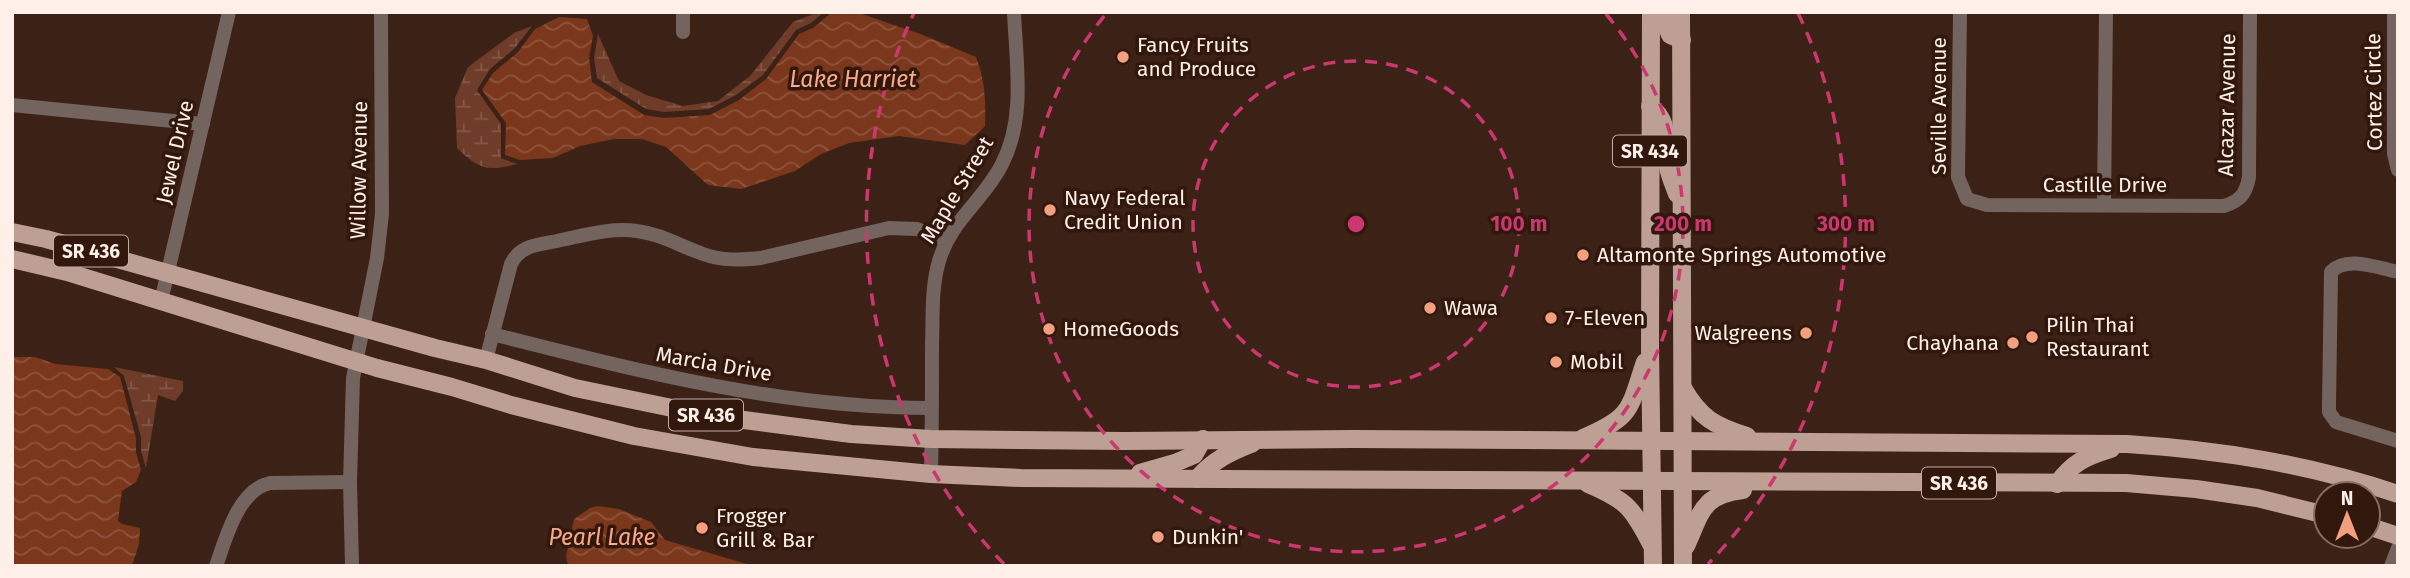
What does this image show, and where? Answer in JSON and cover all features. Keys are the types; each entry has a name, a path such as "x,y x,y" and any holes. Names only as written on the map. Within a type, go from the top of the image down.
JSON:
{"main road":[{"name":"SR 434","path":"1651,12 1650,348 1653,557"},
{"path":"1665,12 1671,35 1682,40"},
{"name":"SR 434","path":"1681,12 1683,558"},
{"path":"1650,106 1659,113 1663,121 1667,162 1682,211"},
{"name":"SR 436","path":"12,232 46,239 486,360 575,388 706,415 852,435 983,441 1263,439 2127,444 2199,449 2263,459 2346,478 2398,494"},
{"name":"SR 436","path":"12,259 67,272 355,361 511,405 634,436 753,457 930,474 1021,478 2126,483 2257,498 2312,511"},
{"path":"1577,440 1622,418 1635,396 1650,348"},
{"path":"1682,386 1704,417 1720,428 1764,441"},
{"path":"1119,479 1194,455 1203,439"},
{"path":"1197,479 1210,464 1223,455 1263,439"},
{"path":"2057,484 2068,468 2091,455 2127,444"},
{"path":"1581,481 1611,493 1625,503 1638,518 1653,557"},
{"path":"1683,558 1699,516 1712,498 1723,492 1791,483"}],"street":[{"name":"Jewel Drive","path":"161,301 229,12"},
{"name":"Willow Avenue","path":"352,566 350,482 355,361 377,258 382,214 381,12"},
{"path":"683,12 683,32"},
{"name":"Maple Street","path":"930,474 934,290 938,263 946,240 1002,164 1013,135 1017,113 1014,12"},
{"name":"Seville Avenue","path":"1960,12 1958,177 1967,199"},
{"path":"2104,205 2106,12"},
{"name":"Alcazar Avenue","path":"2242,197 2249,177 2250,12"},
{"name":"Cortez Circle","path":"2394,12 2394,154 2398,170"},
{"path":"12,105 203,124"},
{"name":"Castille Drive","path":"1967,199 1987,205 2224,206 2235,203 2242,197"},
{"path":"486,360 511,264 515,255 528,247 604,232 638,231 674,240 703,254 742,260 890,228 918,229 946,240"},
{"path":"2398,272 2350,263 2336,266 2331,272 2329,412 2336,422 2398,441"},
{"name":"Marcia Drive","path":"492,334 704,385 841,404 932,408"},
{"path":"216,566 229,530 244,502 260,485 350,482"},
{"path":"2391,566 2398,548"}],"green space":[{"path":"824,12 811,23 796,30 763,75 736,95 709,109 664,112 646,109 597,78 594,58 598,34 619,81 646,95 683,106 718,101 750,76 793,22"},
{"path":"532,26 515,48 490,69 477,90 501,124 501,158 517,164 498,168 484,167 457,148 455,98 468,67 514,33"},
{"path":"114,367 183,381 183,391 175,401 158,395 146,468 141,451 141,437 124,376"}],"water":[{"name":"Lake Harriet","path":"831,13 859,13 976,57 984,91 985,126 965,145 899,136 849,143 821,154 795,171 741,189 708,185 666,147 642,139 614,139 580,146 553,158 520,160 505,155 506,123 482,90 493,73 518,52 535,29 559,17 587,19 593,36 589,58 592,82 644,115 664,118 710,115 739,100 766,79 799,34 813,28"},
{"path":"12,357 35,357 55,364 108,369 120,377 136,438 136,452 141,470 136,482 122,491 118,521 140,528 139,544 132,566 12,566"},
{"name":"Pearl Lake","path":"598,506 619,509 651,522 665,540 754,566 568,566 566,556 574,519"}],"place":[{"name":"Fancy Fruits and Produce","path":"1123,57"},
{"name":"Navy Federal Credit Union","path":"1050,210"},
{"name":"Altamonte Springs Automotive","path":"1583,255"},
{"name":"Wawa","path":"1430,308"},
{"name":"7-Eleven","path":"1551,318"},
{"name":"HomeGoods","path":"1049,329"},
{"name":"Walgreens","path":"1806,333"},
{"name":"Pilin Thai Restaurant","path":"2032,337"},
{"name":"Chayhana","path":"2013,343"},
{"name":"Mobil","path":"1556,362"},
{"name":"Frogger Grill & Bar","path":"702,528"},
{"name":"Dunkin'","path":"1158,537"}]}
